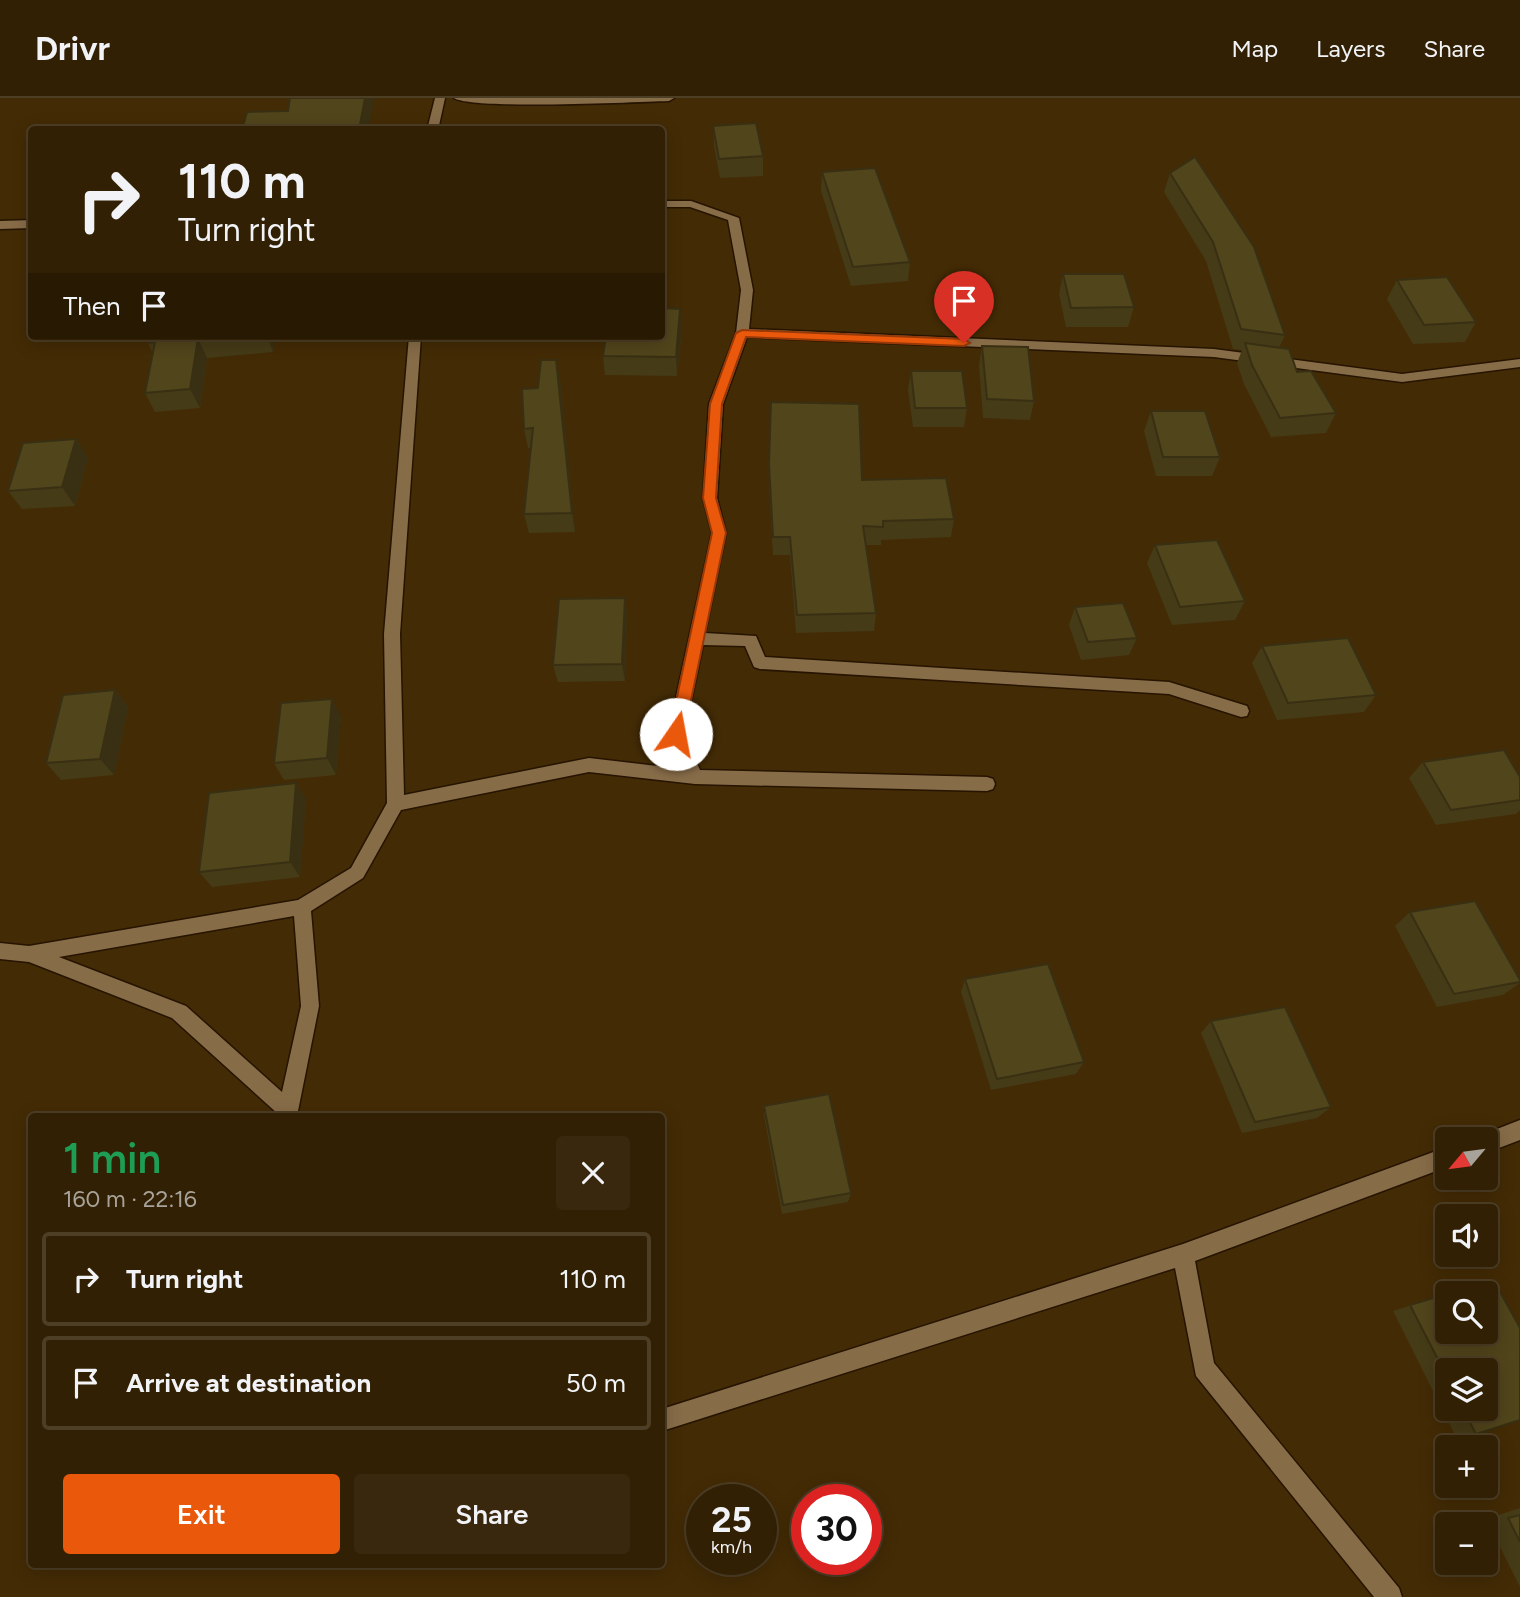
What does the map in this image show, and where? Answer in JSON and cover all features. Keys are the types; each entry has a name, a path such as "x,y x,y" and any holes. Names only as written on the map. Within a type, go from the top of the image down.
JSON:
{"street":[{"path":"433,126 440,98"},
{"path":"460,98 490,101 669,98"},
{"path":"665,204 691,204 733,218 747,290 742,333 716,404 710,498 719,533 676,734 695,777"},
{"path":"0,225 28,224"},
{"path":"742,333 1214,353 1402,378 1520,363"},
{"path":"29,954 302,907 356,873 396,804 392,634 415,340"},
{"path":"697,639 750,640 760,663 1169,688 1241,710"},
{"path":"396,804 589,765 695,777 987,784"},
{"path":"287,1113 310,1006 302,907"},
{"path":"0,951 29,954 179,1012 287,1113"},
{"path":"1498,1138 1520,1130"},
{"path":"665,1419 1183,1255 1435,1161"},
{"path":"1183,1255 1204,1368 1390,1597"}],"building":[{"path":"290,98 365,98 360,126 243,126 247,112 288,111"},
{"path":"756,123 763,156 719,159 713,126"},
{"path":"1195,157 1254,247 1285,335 1241,329 1213,242 1170,173"},
{"path":"875,168 910,262 853,267 822,172"},
{"path":"1063,274 1124,274 1134,307 1071,308"},
{"path":"1447,277 1476,322 1424,325 1397,280"},
{"path":"665,308 680,309 676,357 603,356 605,340 665,340"},
{"path":"148,340 198,340 190,389 145,393 155,342 148,343"},
{"path":"1245,343 1289,349 1297,372 1311,371 1336,413 1280,418 1252,365"},
{"path":"982,346 1028,347 1034,401 987,399"},
{"path":"541,360 556,360 572,513 524,514 533,428 524,429 522,389 538,388"},
{"path":"911,371 962,371 967,408 915,408"},
{"path":"771,402 859,404 862,480 946,478 954,519 883,521 883,527 863,526 876,613 797,615 790,537 773,537 769,464"},
{"path":"1151,411 1205,411 1220,457 1163,457"},
{"path":"76,439 62,487 8,491 23,443"},
{"path":"1217,540 1245,601 1180,607 1155,545"},
{"path":"625,598 622,664 553,665 559,599"},
{"path":"1123,603 1137,638 1088,642 1075,607"},
{"path":"1348,638 1376,695 1288,703 1262,646"},
{"path":"115,690 100,759 46,763 63,695"},
{"path":"332,699 327,758 274,763 281,703"},
{"path":"1504,750 1520,777 1520,800 1451,810 1423,762"},
{"path":"296,783 290,862 199,872 209,793"},
{"path":"1475,901 1520,982 1454,994 1410,912"},
{"path":"1048,964 1084,1062 997,1079 965,979"},
{"path":"1285,1007 1331,1107 1255,1122 1211,1021"},
{"path":"829,1094 851,1193 783,1205 764,1106"},
{"path":"1498,1288 1520,1328 1520,1420 1476,1434 1469,1421 1498,1421 1498,1358 1437,1358 1410,1305 1435,1298 1435,1344 1498,1344"},
{"path":"1520,1515 1520,1542 1508,1518"}],"route":[{"path":"676,734 719,533 710,498 716,404 742,333 964,343"}]}
